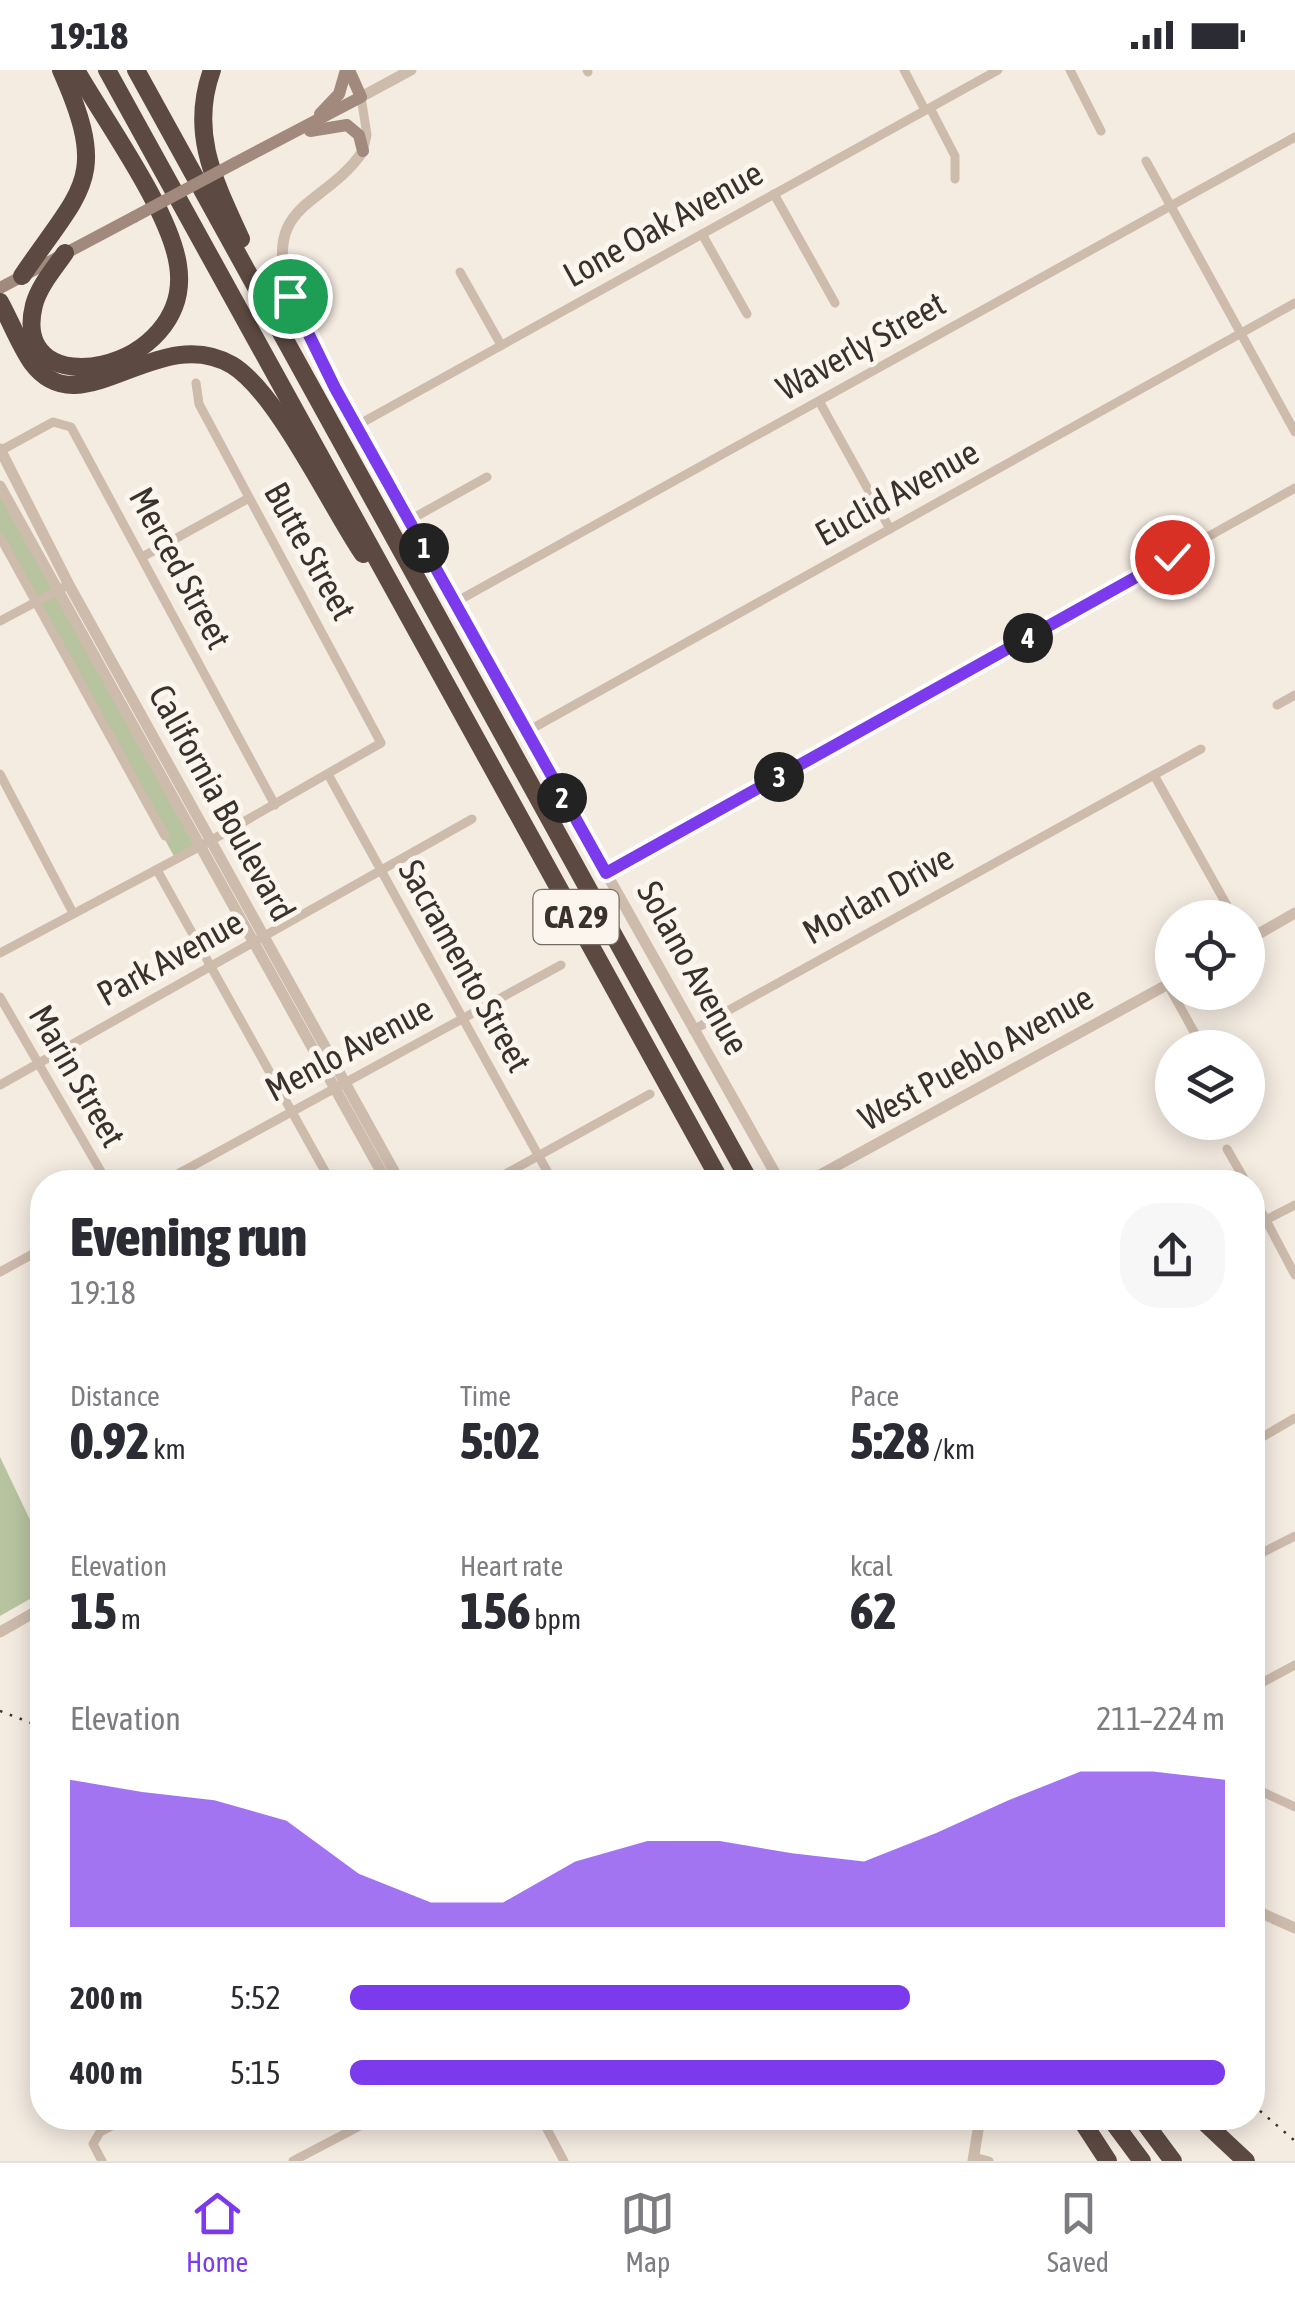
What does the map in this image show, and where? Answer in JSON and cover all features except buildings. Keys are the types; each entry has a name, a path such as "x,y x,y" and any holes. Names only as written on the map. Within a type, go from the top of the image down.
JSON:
{"highway":[{"path":"22,276 78,202 86,179 84,132 61,70"},
{"path":"65,253 33,307 39,345 51,358 87,371 105,367 140,348 172,313 180,271 168,230 76,70"},
{"name":"CA 29","path":"107,70 714,1170"},
{"name":"CA 29","path":"136,70 743,1170"},
{"path":"212,70 201,115 207,161 322,406"},
{"path":"0,302 34,365 68,384 90,385 112,379 168,354 190,352 232,365 264,398 429,651"},
{"path":"0,324 18,338"},
{"path":"1088,2130 1108,2161"},
{"path":"1119,2130 1142,2161"},
{"path":"1149,2130 1174,2161"},
{"path":"1213,2130 1246,2161"}],"main road":[{"path":"0,288 361,98 348,70"},
{"path":"306,126 339,94 348,70"},
{"path":"261,150 338,124 354,129 363,151"}],"street":[{"path":"363,151 368,135 361,98 411,70"},
{"path":"904,70 955,156 955,179"},
{"name":"Lone Oak Avenue","path":"356,426 998,70"},
{"path":"1070,70 1101,131"},
{"name":"Waverly Street","path":"454,603 1295,137"},
{"name":"Solano Avenue","path":"363,151 353,166 308,199 294,216 282,256 290,296 408,521 773,1170"},
{"path":"1146,161 1295,432"},
{"path":"774,194 836,303"},
{"path":"702,234 746,314"},
{"path":"460,272 501,345"},
{"name":"Euclid Avenue","path":"526,732 1295,302"},
{"name":"Butte Street","path":"196,383 199,404 381,743 329,776"},
{"path":"819,401 890,529"},
{"name":"Merced Street","path":"0,450 54,422 71,427 275,805"},
{"name":"California Boulevard","path":"0,450 64,587"},
{"path":"408,521 487,477"},
{"name":"California Boulevard","path":"0,486 64,587 339,1083 393,1170"},
{"path":"606,873 1295,488"},
{"path":"144,556 249,498"},
{"path":"0,537 165,836"},
{"path":"0,621 64,587"},
{"path":"1276,706 1295,695"},
{"name":"Morlan Drive","path":"693,1030 1202,749"},
{"path":"0,774 74,913"},
{"path":"1154,775 1224,900"},
{"path":"0,952 329,776"},
{"name":"Sacramento Street","path":"329,776 546,1170"},
{"name":"Park Avenue","path":"0,1085 472,820"},
{"path":"156,870 324,1170"},
{"path":"1265,930 1295,913"},
{"name":"Menlo Avenue","path":"185,1170 561,966"},
{"name":"West Pueblo Avenue","path":"829,1170 1155,992"},
{"name":"Marin Street","path":"0,997 42,1062 100,1170"},
{"name":"California Boulevard","path":"339,1083 381,1170"},
{"path":"514,1170 650,1094"},
{"path":"1228,1149 1239,1170"},
{"path":"1267,1220 1295,1205"},
{"path":"1265,1217 1295,1275"},
{"path":"0,1272 30,1256"},
{"path":"1265,1435 1295,1418"},
{"path":"1265,1551 1295,1536"},
{"path":"0,1632 30,1617"},
{"path":"1265,1681 1295,1665"},
{"path":"1265,1793 1295,1807"},
{"path":"1265,1915 1295,1928"},
{"path":"102,2161 94,2144 104,2130"},
{"path":"293,2161 352,2130"},
{"path":"548,2130 565,2161"},
{"path":"978,2130 974,2159 989,2161"}],"green space":[{"path":"0,486 202,846 176,860 0,537"},
{"path":"0,1457 30,1520 30,1599 0,1616"}],"railway":[{"path":"0,1711 30,1722"},
{"path":"1265,2115 1295,2141"}],"route":[{"path":"290,296 335,388 606,873 1172,557"}]}
